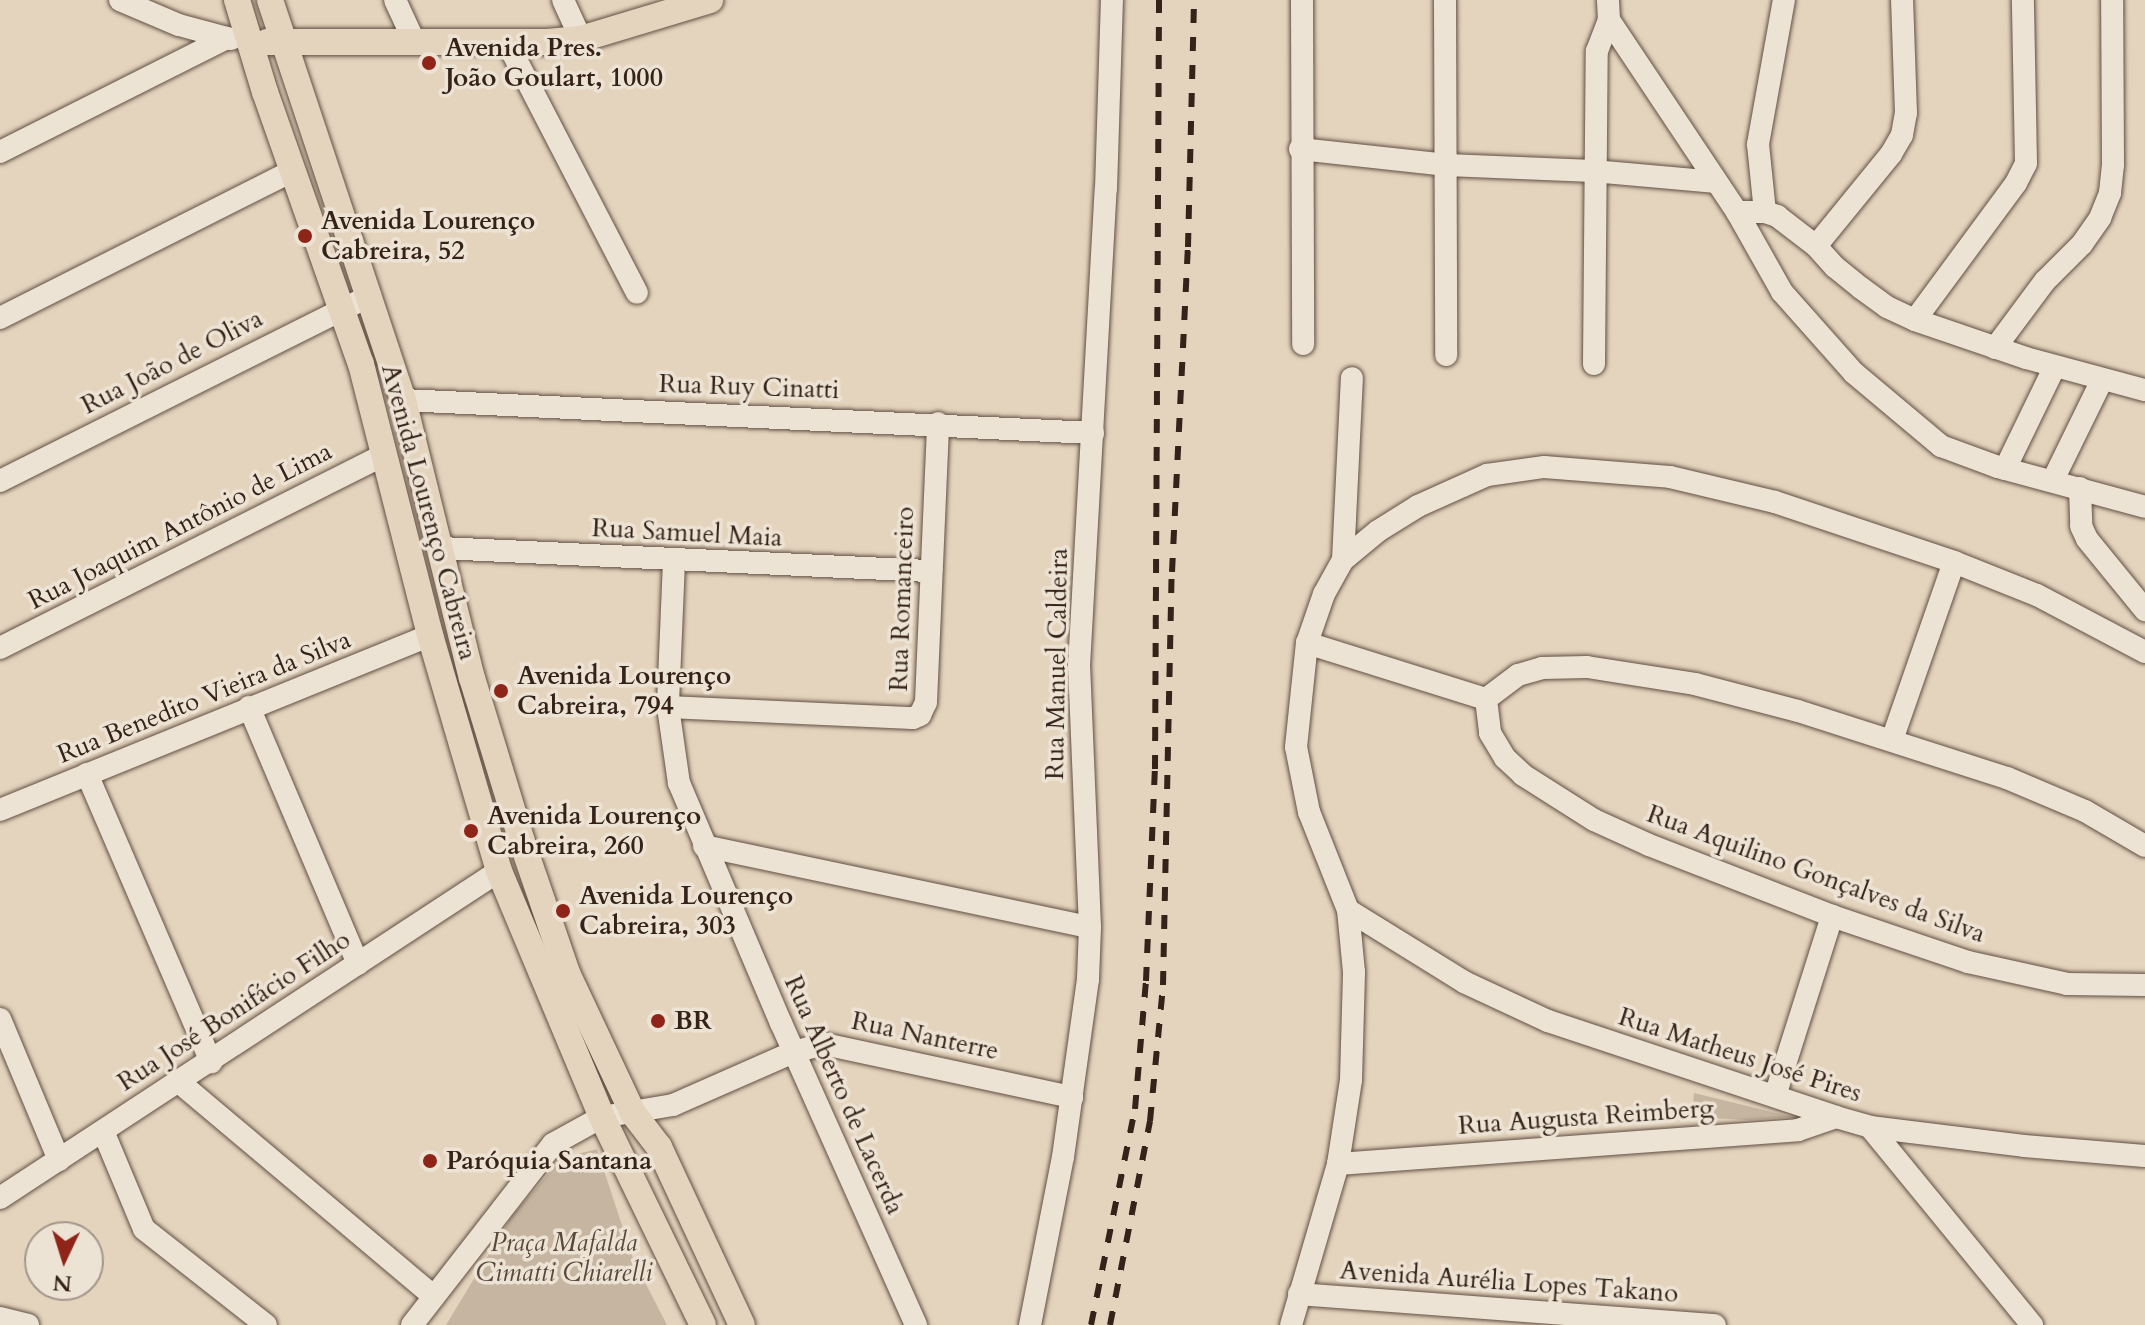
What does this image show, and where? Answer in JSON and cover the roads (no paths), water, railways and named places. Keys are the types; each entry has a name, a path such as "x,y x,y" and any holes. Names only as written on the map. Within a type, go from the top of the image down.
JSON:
{"main road":[{"name":"Avenida Lourenço Cabreira","path":"237,0 237,40 294,170 341,308 385,454 430,635 499,871 602,1117 703,1325"},
{"name":"Avenida Lourenço Cabreira","path":"270,0 403,400 472,678 522,842 567,973 633,1113 659,1147 742,1325"},
{"path":"237,40 508,44 581,39 710,0"}],"street":[{"path":"120,0 179,25 237,40"},
{"path":"395,0 415,43"},
{"path":"563,0 581,39"},
{"name":"Rua Manuel Caldeira","path":"1030,1325 1050,1238 1088,979 1090,927 1079,666 1093,433 1112,0"},
{"path":"1302,0 1300,149 1303,344"},
{"path":"1445,0 1446,355"},
{"path":"1765,212 1758,144 1784,0"},
{"path":"1816,246 1902,135 1906,113 1902,0"},
{"path":"1915,320 2016,183 2026,163 2023,0"},
{"path":"1995,348 2045,281 2082,244 2100,218 2110,193 2113,165 2112,0"},
{"path":"1594,364 1593,171 1597,51 1612,8"},
{"path":"1612,8 1737,212 1782,292 1854,373 1941,446 2005,469 2145,507"},
{"path":"0,152 237,40"},
{"path":"508,44 637,293"},
{"path":"1300,149 1447,165 1593,171 1717,182"},
{"path":"0,318 294,170"},
{"path":"1737,212 1765,212 1787,221 1861,288 1887,307 1915,320 1995,348 2145,390"},
{"name":"Rua João de Oliva","path":"0,481 370,296"},
{"path":"2005,469 2055,366"},
{"path":"1343,560 1352,378"},
{"path":"2053,480 2102,380"},
{"name":"Rua Ruy Cinatti","path":"403,400 938,423 1093,433"},
{"name":"Rua Romanceiro","path":"668,707 913,718 920,715 926,702 938,423"},
{"name":"Rua Joaquim Antônio de Lima","path":"0,648 385,454"},
{"path":"1291,1325 1338,1164 1353,1046 1354,972 1348,910 1309,812 1296,747 1307,643 1324,594 1343,560 1378,531 1450,489 1487,475 1544,467 1670,477 1775,502 1954,562 2050,601 2145,652"},
{"path":"2080,488 2081,526 2087,539 2145,610"},
{"name":"Rua Samuel Maia","path":"441,548 931,571"},
{"name":"Rua Alberto de Lacerda","path":"674,561 668,707 679,783 794,1052 916,1325"},
{"path":"1892,740 1954,562"},
{"name":"Rua Benedito Vieira da Silva","path":"0,810 430,635"},
{"path":"1307,643 1486,699 1518,675 1542,668 1599,668 1695,684 1892,740 2056,798 2145,846"},
{"name":"Rua Aquilino Gonçalves da Silva","path":"1486,699 1490,733 1505,758 1554,797 1649,845 1832,916 1968,962 2037,979 2099,987 2145,985"},
{"path":"249,707 358,964"},
{"path":"87,774 211,1062"},
{"path":"704,846 1090,927"},
{"name":"Rua José Bonifácio Filho","path":"0,1198 499,871"},
{"name":"Rua Matheus José Pires","path":"1348,910 1428,961 1507,1003 1698,1073 1836,1117 1870,1127 2024,1146 2145,1156"},
{"path":"1775,1096 1832,916"},
{"path":"0,1019 59,1160"},
{"name":"Rua Nanterre","path":"602,1117 673,1105 794,1052 824,1044 1072,1097"},
{"path":"179,1082 432,1295"},
{"path":"412,1325 432,1295 553,1144 602,1117"},
{"name":"Rua Augusta Reimberg","path":"1338,1164 1798,1130 1836,1117"},
{"path":"1870,1127 2032,1325"},
{"path":"103,1131 144,1229 266,1325"},
{"name":"Avenida Aurélia Lopes Takano","path":"1299,1294 1715,1325"},
{"path":"0,1318 28,1325"}],"railway":[{"path":"1091,1325 1135,1109 1146,981 1155,769 1159,0"},
{"path":"1110,1325 1150,1121 1163,985 1172,572 1188,247 1194,0"}],"place":[{"name":"Avenida Pres. João Goulart, 1000","path":"429,63"},
{"name":"Avenida Lourenço Cabreira, 52","path":"305,236"},
{"name":"Avenida Lourenço Cabreira, 794","path":"501,691"},
{"name":"Avenida Lourenço Cabreira, 260","path":"471,831"},
{"name":"Avenida Lourenço Cabreira, 303","path":"563,911"},
{"name":"BR","path":"658,1021"},
{"name":"Paróquia Santana","path":"430,1161"}],"park label":[{"name":"Praça Mafalda Cimatti Chiarelli","path":"564,1258"}]}
